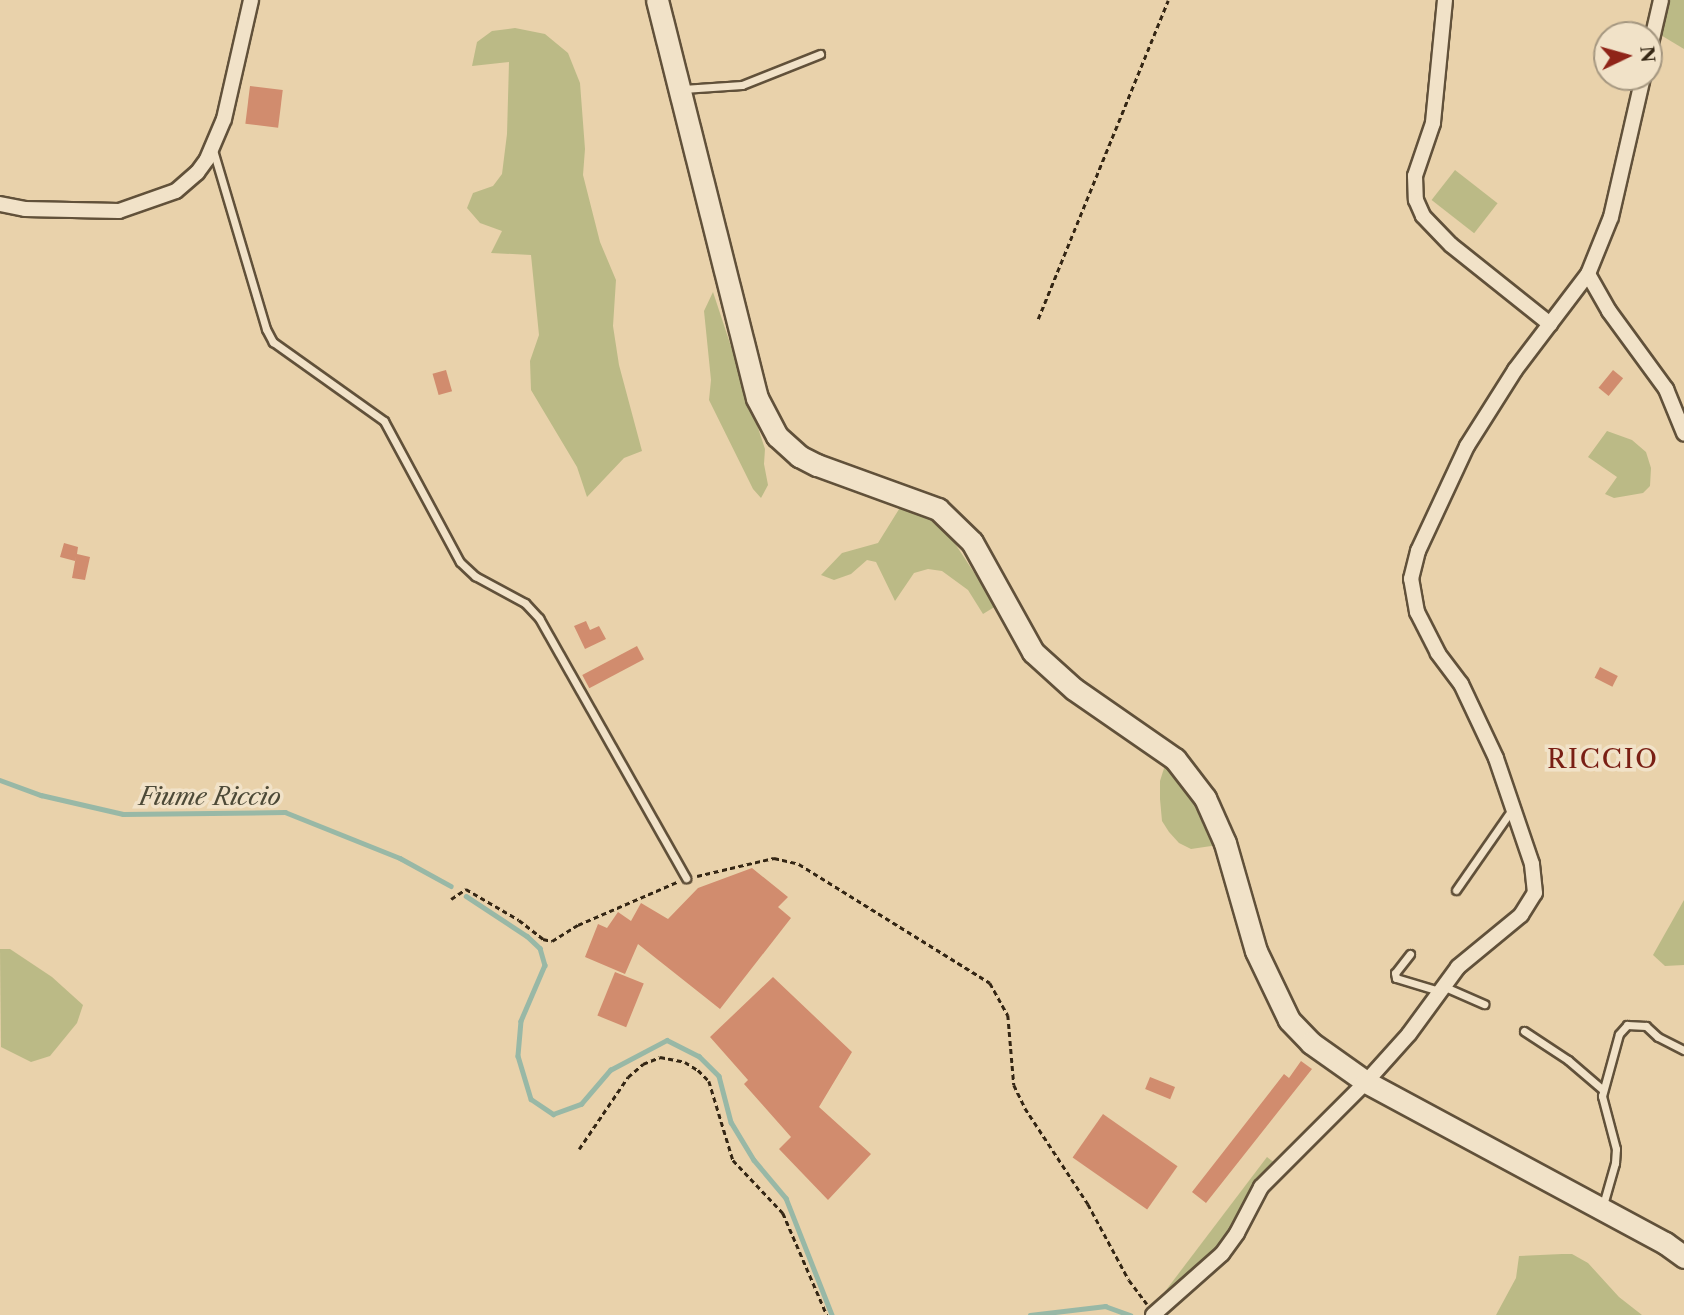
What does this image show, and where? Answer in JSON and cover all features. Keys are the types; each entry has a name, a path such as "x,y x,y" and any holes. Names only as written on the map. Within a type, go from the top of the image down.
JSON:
{"street":[{"path":"0,204 25,209 119,211 176,191 197,173 213,148 224,120 251,0"},
{"path":"657,0 757,398 777,436 799,456 817,465 938,509 972,542 1018,630 1033,652 1074,689 1175,759 1205,797 1225,843 1256,951 1289,1020 1311,1044 1366,1082 1602,1209 1684,1257"},
{"path":"1445,0 1433,123 1415,176 1416,200 1423,216 1451,245 1550,324"},
{"path":"1656,21 1661,0"},
{"path":"1151,1315 1222,1254 1237,1233 1261,1186 1366,1082 1458,967 1521,915 1535,893 1532,864 1496,758 1461,684 1438,653 1417,612 1411,579 1418,551 1467,446 1515,370 1588,274 1611,217 1640,91"},
{"path":"1588,274 1609,311 1665,388 1684,433"}],"lane":[{"path":"678,90 698,86 742,85 820,54"},
{"path":"213,148 266,329 273,342 384,421 460,562 475,576 525,603 539,618 686,878"},
{"path":"1456,890 1513,808"},
{"path":"1410,954 1395,973 1396,978 1443,989 1484,1004"},
{"path":"1602,1209 1615,1163 1616,1149 1602,1096 1619,1034 1627,1025 1646,1026 1658,1037 1684,1050"},
{"path":"1524,1031 1568,1060 1603,1090"}],"path":[{"path":"1038,319 1168,0"},
{"path":"451,899 466,889 519,920 543,939 552,942 578,925 686,878 774,858 799,864 990,984 1008,1015 1014,1085 1019,1096 1109,1238 1129,1280 1147,1304 1151,1315"},
{"path":"579,1149 628,1077 643,1064 660,1057 685,1062 698,1070 709,1081 733,1160 782,1213 827,1315"}],"shaded area":[{"path":"1666,0 1684,0 1684,49 1663,36 1662,21"},
{"path":"515,28 545,34 568,53 580,83 585,149 583,175 600,242 616,280 613,326 619,365 642,451 624,458 587,497 577,467 531,390 530,361 539,335 531,255 491,253 502,231 480,223 467,208 473,193 493,186 502,174 507,134 509,62 472,66 477,42 492,31"},
{"path":"1455,170 1498,203 1474,233 1432,200"},
{"path":"713,292 765,449 764,464 768,485 761,498 753,489 709,400 711,380 704,311"},
{"path":"1607,431 1632,440 1646,452 1651,468 1650,486 1643,493 1614,498 1605,494 1617,477 1588,457"},
{"path":"901,506 931,520 952,539 996,606 983,614 968,590 942,571 928,569 914,573 895,601 876,562 867,560 851,574 834,580 821,575 842,553 878,543"},
{"path":"1166,762 1196,797 1218,845 1191,849 1179,843 1162,821 1160,781"},
{"path":"1684,900 1684,965 1665,966 1653,955"},
{"path":"0,949 10,949 52,977 83,1005 77,1023 50,1056 31,1062 1,1047"},
{"path":"1267,1157 1276,1164 1223,1251 1171,1296 1157,1302"},
{"path":"1572,1254 1588,1263 1619,1297 1642,1315 1496,1315 1516,1278 1519,1256"}],"building":[{"path":"250,86 283,90 278,128 245,124"},
{"path":"446,370 452,391 439,395 433,374"},
{"path":"1613,370 1623,378 1609,396 1599,388"},
{"path":"64,543 78,547 77,554 90,557 85,580 72,578 76,556 75,561 60,557"},
{"path":"586,621 590,630 599,626 606,639 585,649 574,626"},
{"path":"637,646 644,659 589,688 582,675"},
{"path":"1600,667 1618,676 1612,687 1595,678"},
{"path":"752,868 788,897 778,907 791,918 720,1009 638,944 625,974 585,957 598,924 607,928 618,912 631,921 641,903 668,919 698,888"},
{"path":"615,972 644,984 626,1027 597,1016"},
{"path":"773,977 852,1052 819,1107 871,1154 828,1200 779,1149 791,1137 744,1084 748,1080 710,1037"},
{"path":"1301,1061 1312,1069 1206,1203 1192,1192 1284,1074 1289,1078"},
{"path":"1150,1077 1175,1087 1170,1099 1145,1089"},
{"path":"1103,1114 1178,1166 1147,1210 1073,1157"}],"waterway":[{"name":"Fiume Riccio","path":"0,780 41,795 123,814 285,812 400,858 451,886"},
{"name":"Fiume Riccio","path":"466,896 527,936 540,948 545,965 521,1021 518,1056 531,1099 553,1114 581,1104 610,1070 667,1040 699,1056 719,1076 731,1122 754,1160 786,1198 832,1315"},
{"name":"Fiume Riccio","path":"1030,1315 1105,1306 1130,1315"}],"district":[{"name":"RICCIO","path":"1603,760"}]}
